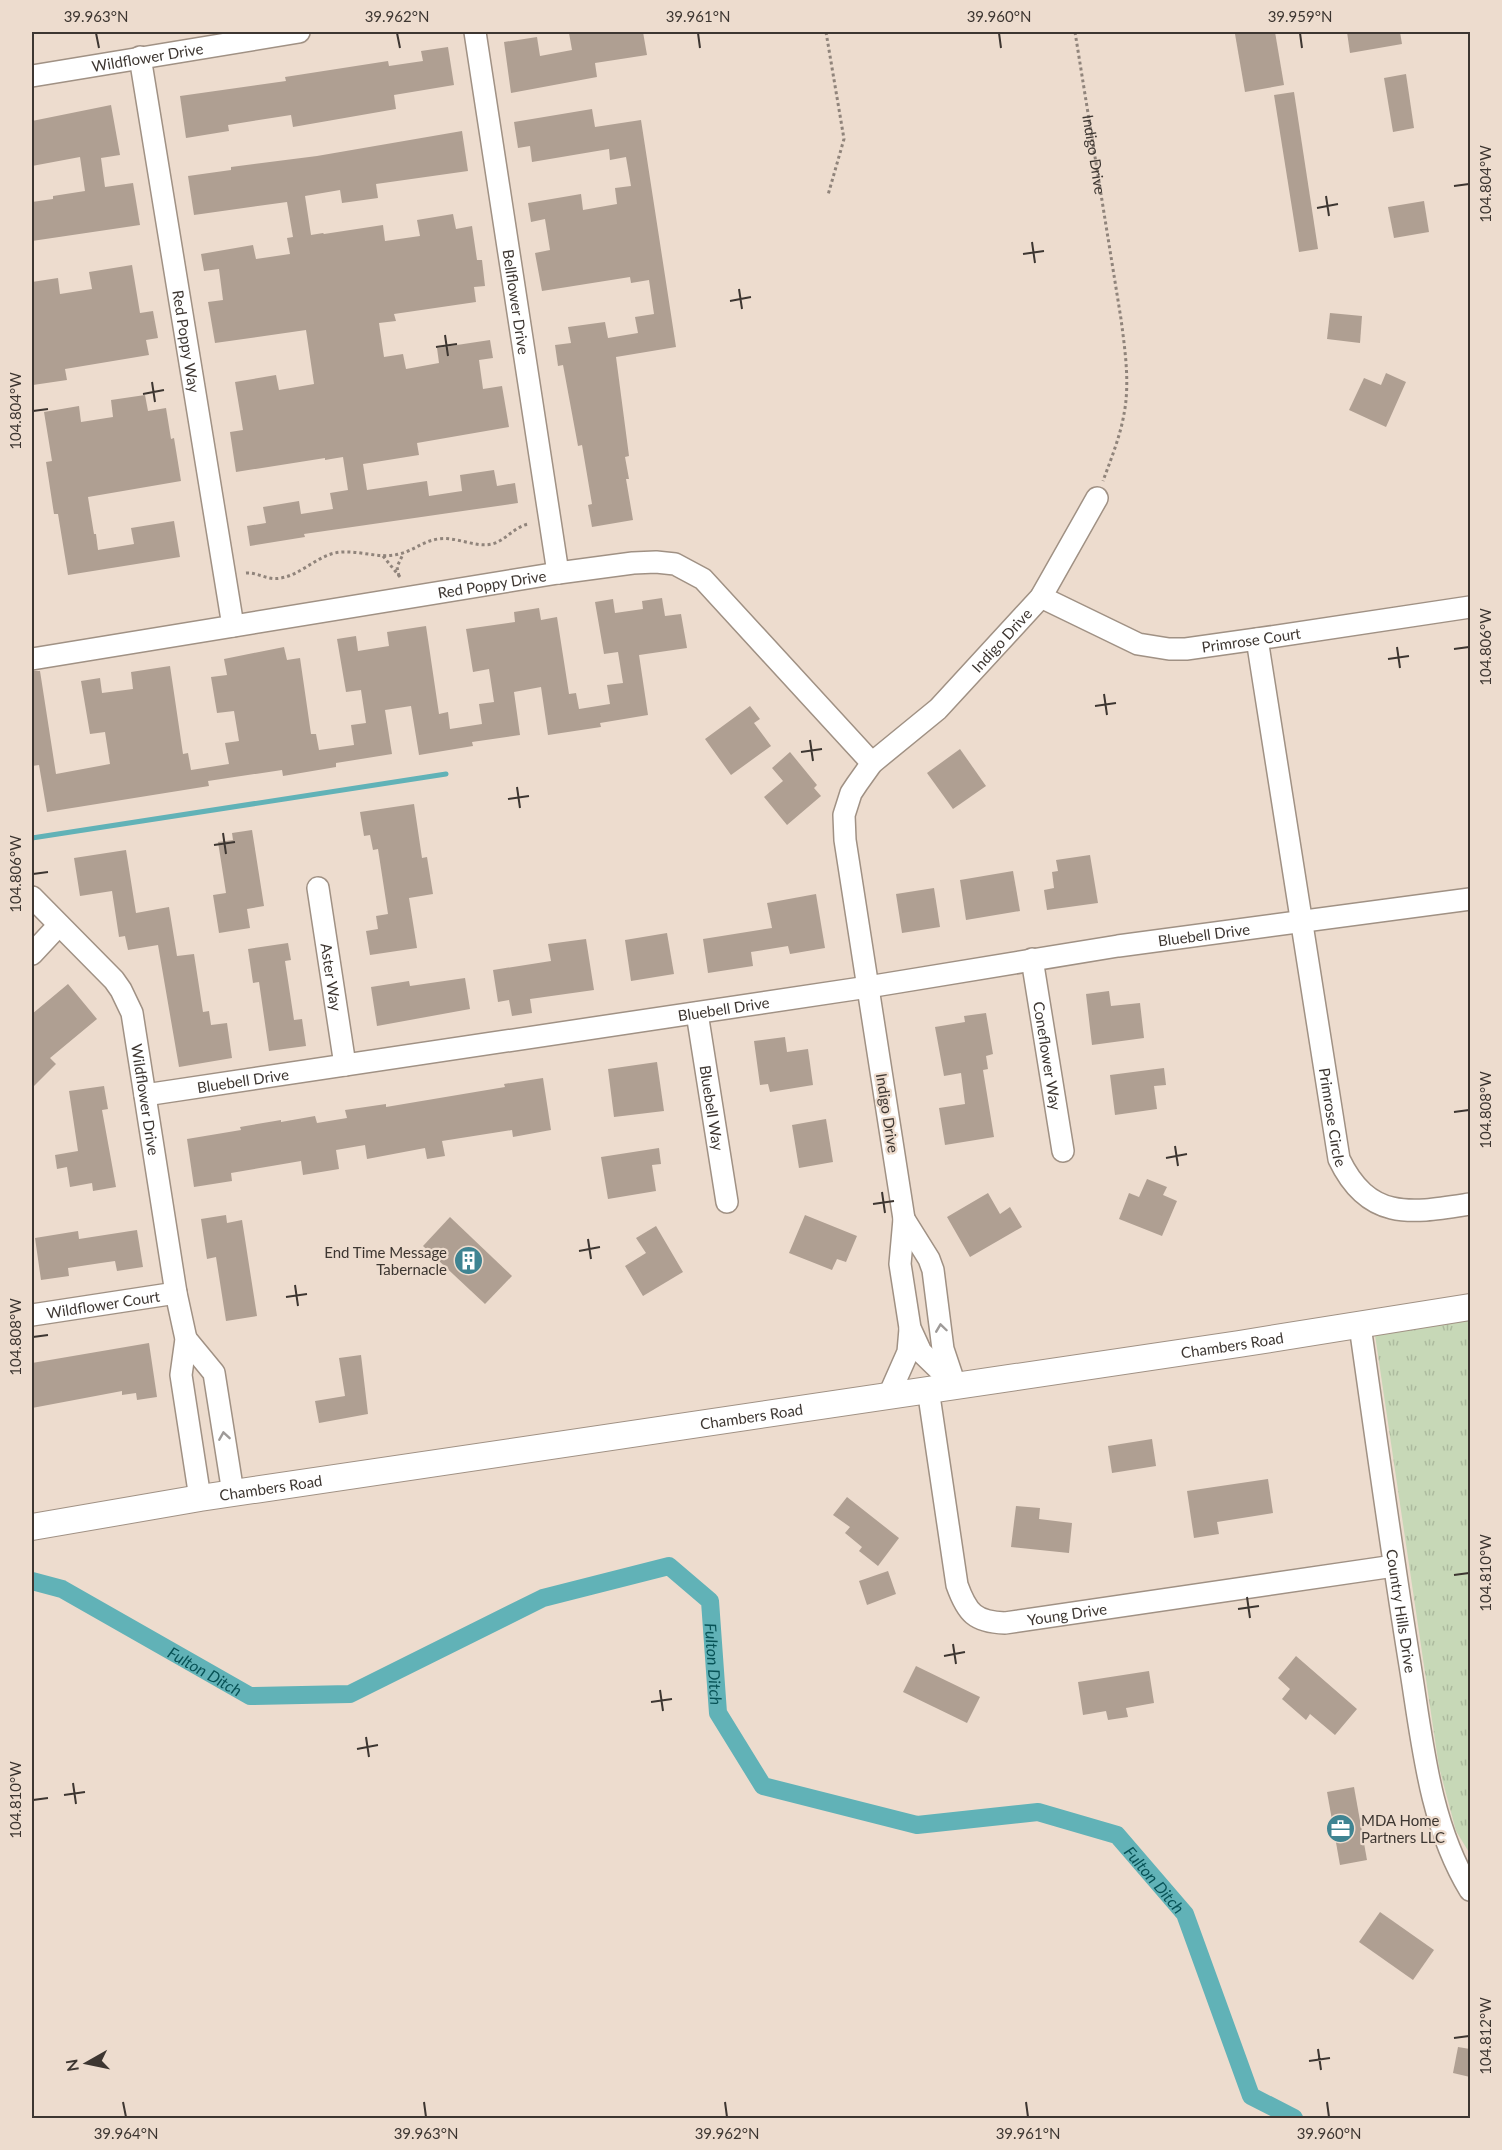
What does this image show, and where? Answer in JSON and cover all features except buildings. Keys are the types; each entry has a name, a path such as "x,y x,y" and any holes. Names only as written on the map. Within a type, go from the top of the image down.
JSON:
{"street":[{"name":"Wildflower Drive","path":"32,76 250,35 299,32"},
{"name":"Bellflower Drive","path":"475,32 558,573"},
{"name":"Red Poppy Way","path":"140,57 233,626"},
{"name":"Indigo Drive","path":"910,1328 900,1264 904,1219 844,815 851,793 872,763 938,709 1041,597 1097,498"},
{"name":"Red Poppy Drive","path":"32,659 558,573 633,563 675,564 703,579 872,763"},
{"name":"Primrose Court","path":"1041,597 1138,644 1155,648 1186,649 1470,607"},
{"name":"Primrose Circle","path":"1257,639 1339,1159 1348,1176 1368,1197 1392,1209 1422,1212 1470,1204"},
{"name":"Aster Way","path":"318,888 345,1065"},
{"name":"Wildflower Drive","path":"32,897 121,990 132,1013 176,1293 186,1339 181,1375 200,1498"},
{"path":"1301,923 1470,899"},
{"name":"Bluebell Drive","path":"145,1095 868,987 1032,959 1301,923"},
{"path":"32,954 59,926"},
{"name":"Coneflower Way","path":"1032,959 1063,1151"},
{"name":"Bluebell Way","path":"697,1013 727,1202"},
{"name":"Indigo Drive","path":"904,1219 929,1259 933,1270 944,1349 956,1385"},
{"name":"Wildflower Court","path":"32,1315 176,1293"},
{"name":"Chambers Road","path":"32,1527 200,1498 1360,1326 1470,1307"},
{"name":"Country Hills Drive","path":"1360,1326 1394,1566 1429,1780 1450,1853 1470,1890"},
{"path":"910,1328 921,1352 956,1385"},
{"path":"889,1395 908,1352 910,1328"},
{"name":"Wildflower Drive","path":"186,1339 214,1373 233,1493"},
{"name":"Young Drive","path":"928,1389 957,1585 969,1611 982,1620 1005,1623 1394,1566"}],"path":[{"path":"826,32 844,139 828,195"},
{"name":"Indigo Drive","path":"1075,32 1121,319 1126,367 1121,429 1097,498"},
{"path":"246,573 253,572 273,579 291,576 324,557 338,552 383,556 404,552 440,538 488,545 496,543 521,526 528,524"},
{"path":"383,556 400,577 397,567 404,552"}],"green space":[{"path":"1470,1307 1470,1854 1456,1831 1439,1767 1375,1335"}],"waterway":[{"path":"32,838 446,774"},
{"name":"Fulton Ditch","path":"32,1581 62,1589 250,1696 350,1694 543,1598 669,1566 710,1601 718,1713 763,1786 917,1825 1038,1812 1117,1835 1185,1914 1251,2096 1294,2118"}],"place":[{"name":"End Time Message Tabernacle","path":"468,1261"},
{"name":"MDA Home Partners LLC","path":"1340,1829"}]}
